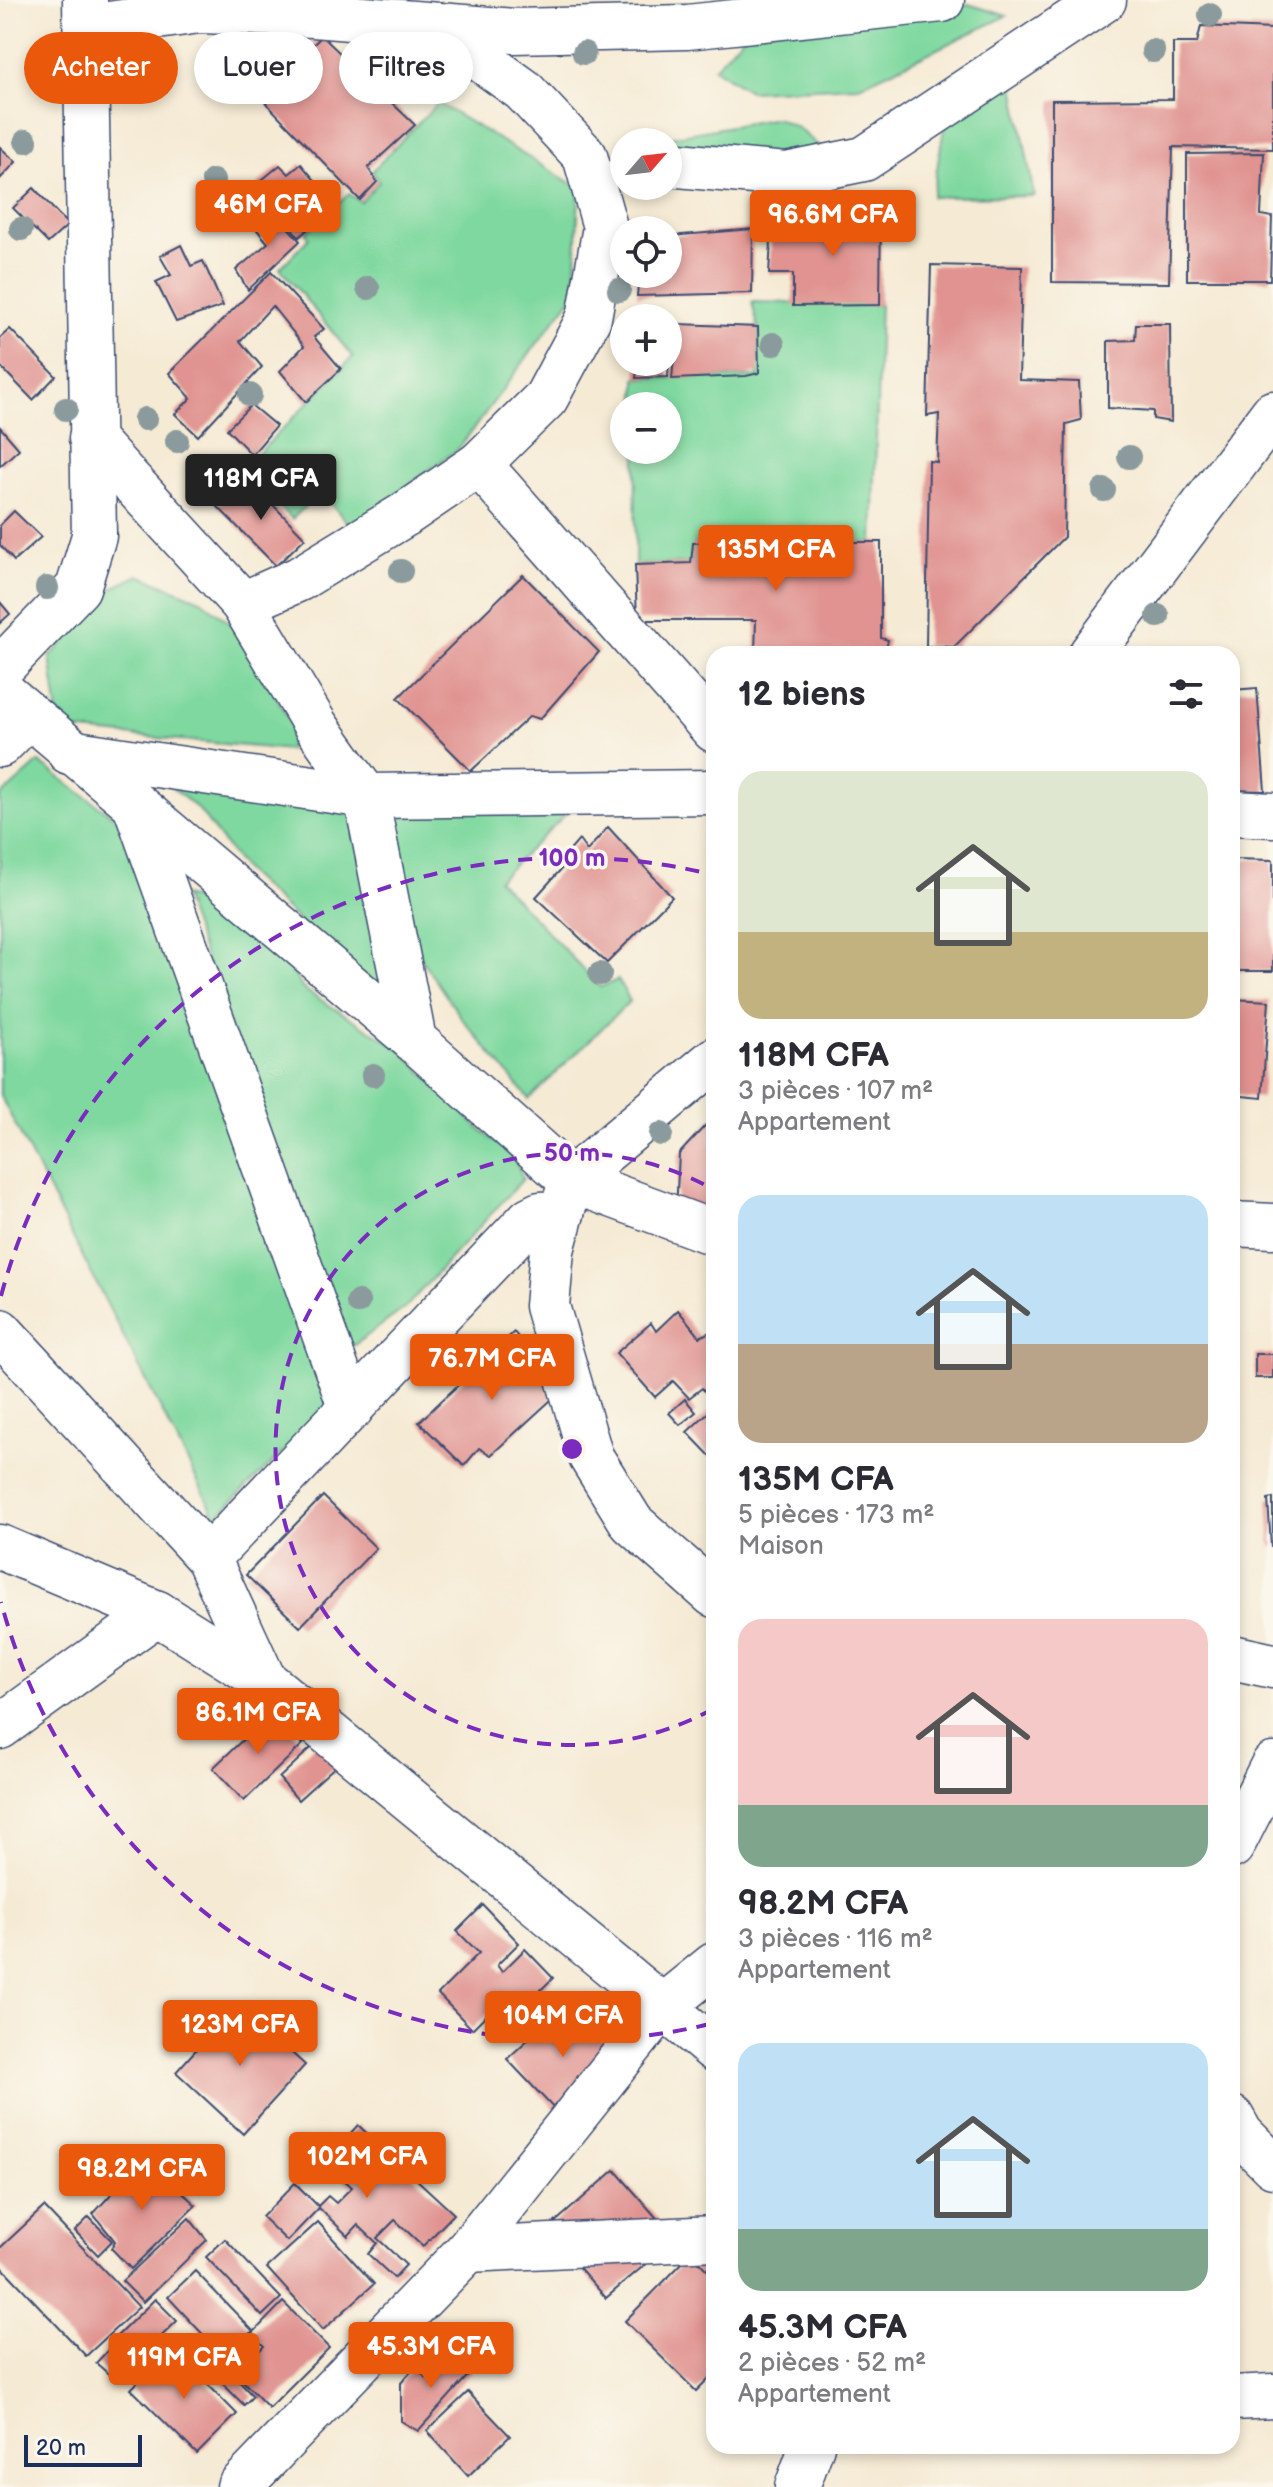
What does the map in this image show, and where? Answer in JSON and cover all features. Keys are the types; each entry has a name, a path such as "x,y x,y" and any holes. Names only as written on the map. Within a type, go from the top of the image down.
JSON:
{"street":[{"path":"0,669 78,588 94,536 86,13 199,11 514,31 687,27 942,0"},
{"path":"682,165 786,175 864,159 1104,0"},
{"path":"243,604 299,579 404,515 479,464 546,398 589,318 605,227 604,158 523,90 434,26"},
{"path":"1097,646 1273,413"},
{"path":"91,438 243,604 316,726 366,796 414,1040"},
{"path":"479,464 706,721"},
{"path":"9,717 69,752 414,1040 567,1196 706,1231"},
{"path":"69,752 366,796 706,792"},
{"path":"136,808 351,1409"},
{"path":"1240,813 1273,815"},
{"path":"208,1558 530,1219 567,1196 706,1067"},
{"path":"567,1196 552,1250 547,1306 591,1457 632,1523 706,1588"},
{"path":"1240,1224 1273,1226"},
{"path":"0,1331 208,1558 264,1680"},
{"path":"0,1547 157,1613 264,1680 706,2043"},
{"path":"0,1727 157,1613"},
{"path":"1240,1659 1273,1666"},
{"path":"1240,1830 1273,1765"},
{"path":"239,2487 468,2250 662,2007 706,1971"},
{"path":"1240,2132 1273,2166"},
{"path":"468,2250 706,2238"},
{"path":"1240,2398 1273,2396"},
{"path":"797,2487 806,2454"}],"green space":[{"path":"968,4 1007,16 859,86 749,91 714,68 748,31"},
{"path":"1010,63 1034,196 932,197 948,106"},
{"path":"440,104 579,188 575,293 459,448 351,527 321,492 292,519 248,474 248,464 353,357 280,268 309,238 306,233 349,194 361,202 379,182 372,171"},
{"path":"776,118 798,128 828,154 682,162 682,135"},
{"path":"752,302 880,305 873,542 694,543 691,563 635,565 636,464 682,464 682,392 636,392 636,378 758,377 758,327"},
{"path":"139,575 201,600 243,633 292,726 289,750 60,729 50,657 112,588"},
{"path":"39,762 126,826 332,1405 216,1517 0,1095 0,797"},
{"path":"149,769 349,805 401,1015 244,870 198,809"},
{"path":"573,807 498,880 600,987 618,980 630,1001 529,1099 463,1020 421,959 379,808"},
{"path":"183,896 217,906 282,956 303,989 399,1048 472,1122 515,1159 523,1179 405,1308 353,1346 338,1328"}],"building":[{"path":"1201,26 1273,29 1273,149 1173,147 1169,283 1052,282 1052,100 1173,99 1173,43 1197,43"},
{"path":"323,37 339,52 339,104 393,104 415,125 368,168 377,182 360,200 267,104 323,104"},
{"path":"0,147 16,162 0,179"},
{"path":"1264,153 1261,215 1272,217 1270,280 1187,280 1187,154"},
{"path":"301,164 336,205 299,237 257,184 280,165 289,174"},
{"path":"34,188 68,225 48,243 13,208"},
{"path":"881,204 880,305 793,306 793,274 769,274 771,241 784,241 784,222 824,226 824,207"},
{"path":"271,208 300,241 248,290 236,270 268,243 253,225"},
{"path":"753,229 752,293 637,296 638,288 682,288 682,235"},
{"path":"181,245 191,266 203,261 223,306 176,322 156,282 171,275 160,256"},
{"path":"931,265 1022,267 1019,380 1079,382 1081,420 1066,424 1064,537 955,646 926,646 929,461 937,462 939,414 927,416"},
{"path":"271,272 324,329 314,337 341,369 306,402 280,371 304,346 272,306 240,341 262,367 198,436 175,414 191,398 169,373"},
{"path":"682,324 758,327 759,373 672,379 672,376 682,376"},
{"path":"1136,324 1170,324 1171,422 1153,419 1153,411 1108,408 1108,341 1135,340"},
{"path":"10,329 56,376 33,400 0,366 0,338"},
{"path":"636,376 668,376 668,377"},
{"path":"251,405 276,426 252,455 227,429"},
{"path":"0,427 19,449 0,466"},
{"path":"246,477 305,538 276,566 217,506"},
{"path":"14,511 41,537 14,561 0,545 0,525"},
{"path":"754,539 754,542 881,542 881,638 888,640 887,646 755,646 756,620 637,620 635,565 691,563 693,543"},
{"path":"523,575 599,652 540,719 530,716 471,771 398,698"},
{"path":"0,602 10,614 0,623"},
{"path":"1257,688 1265,791 1240,790 1240,689"},
{"path":"608,827 672,897 607,963 536,897 564,866 560,862 579,840 587,851"},
{"path":"1240,859 1273,860 1273,971 1240,971"},
{"path":"1240,999 1269,1001 1262,1098 1240,1096"},
{"path":"706,1125 706,1210 676,1210 679,1154"},
{"path":"678,1310 700,1337 706,1334 706,1393 702,1388 689,1398 673,1381 655,1397 616,1353 651,1323 656,1331"},
{"path":"514,1332 561,1391 491,1455 479,1448 464,1466 419,1422"},
{"path":"1255,1354 1273,1354 1273,1378 1255,1378"},
{"path":"685,1399 696,1412 680,1425 669,1413"},
{"path":"706,1414 706,1452 687,1432"},
{"path":"323,1496 376,1548 300,1627 246,1575"},
{"path":"1273,1498 1273,1547 1271,1547 1268,1499"},
{"path":"273,1711 303,1744 244,1801 213,1768"},
{"path":"327,1733 348,1755 298,1800 279,1778"},
{"path":"483,1905 519,1943 497,1965 502,1972 525,1949 553,1978 509,2021 495,2006 472,2029 438,1994 479,1953 457,1931"},
{"path":"238,2003 305,2065 243,2134 176,2072"},
{"path":"568,2003 619,2059 559,2114 507,2059"},
{"path":"358,2125 454,2214 423,2246 395,2220 377,2238 406,2265 394,2278 368,2254 377,2243 358,2225 348,2236 319,2208 287,2241 262,2217 295,2183 318,2206 328,2196 336,2203 352,2187 324,2162"},
{"path":"144,2158 196,2205 131,2269 111,2248 115,2241 93,2214"},
{"path":"615,2170 675,2239 606,2298 546,2230"},
{"path":"44,2207 139,2307 86,2356 0,2265 0,2248"},
{"path":"89,2217 112,2241 98,2255 75,2231"},
{"path":"189,2218 207,2240 143,2302 122,2281"},
{"path":"318,2222 374,2284 323,2330 267,2268"},
{"path":"225,2239 281,2298 262,2316 206,2257"},
{"path":"691,2254 706,2269 706,2381 696,2391 625,2321"},
{"path":"195,2271 253,2331 225,2358 168,2297"},
{"path":"155,2299 177,2321 137,2360 115,2338"},
{"path":"283,2302 329,2348 269,2408 236,2374 264,2346 252,2334"},
{"path":"187,2338 204,2354 194,2366 177,2349"},
{"path":"111,2347 126,2361 112,2377 96,2363"},
{"path":"172,2348 237,2414 197,2454 131,2389"},
{"path":"452,2350 474,2369 418,2431 401,2421 401,2383 415,2367 427,2378"},
{"path":"212,2355 224,2369 211,2382 198,2368"},
{"path":"229,2371 253,2396 244,2405 219,2380"},
{"path":"468,2392 510,2436 468,2476 427,2431"}]}
